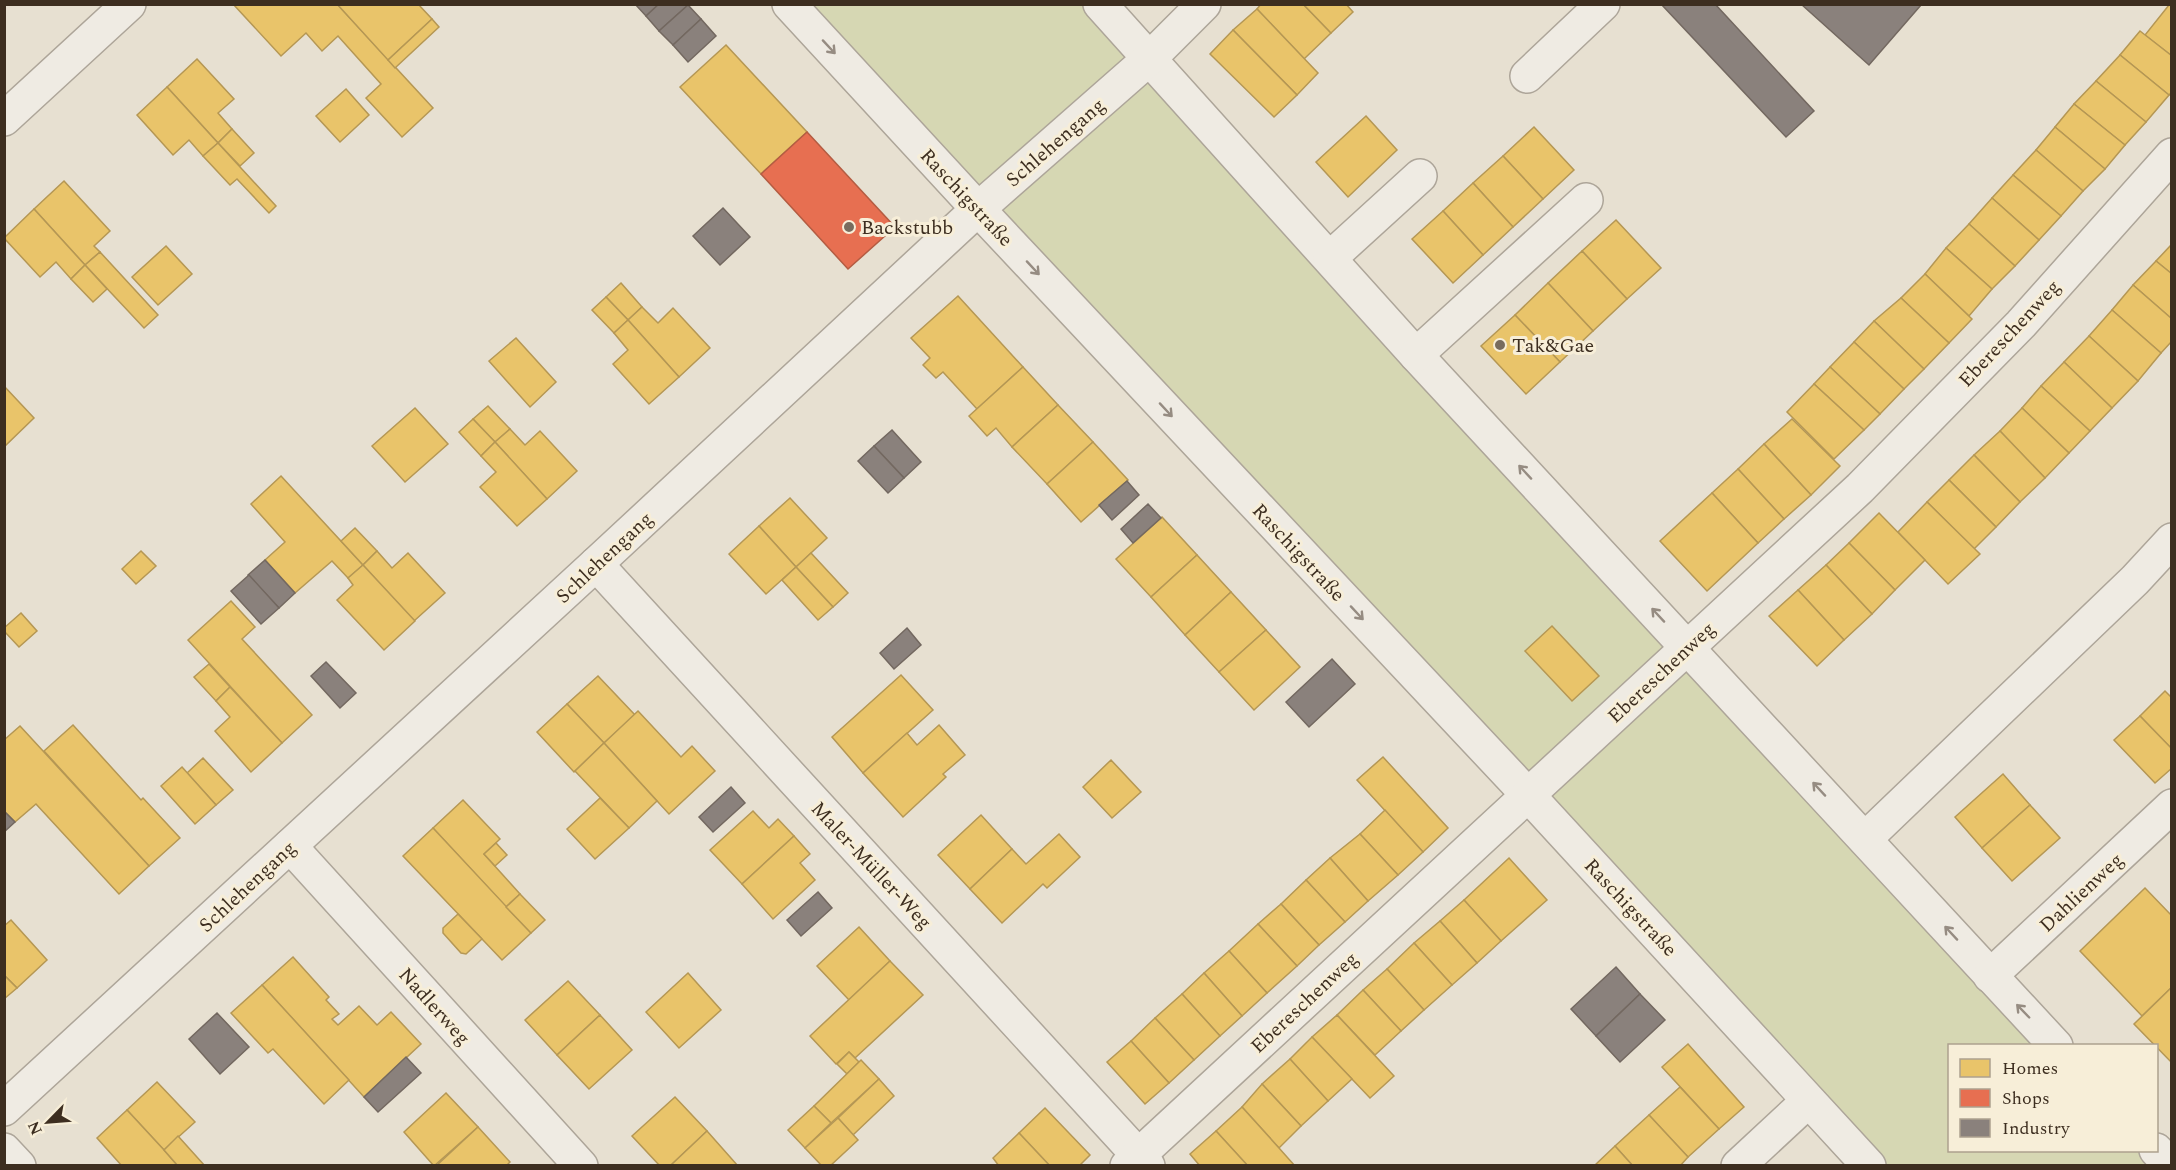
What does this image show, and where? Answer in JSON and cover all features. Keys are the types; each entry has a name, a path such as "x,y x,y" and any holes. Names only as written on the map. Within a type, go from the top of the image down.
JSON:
{"street":[{"path":"4,119 129,4"},
{"name":"Raschigstraße","path":"789,4 978,209 1528,795 1869,1166"},
{"path":"1100,4 1416,355 2054,1044"},
{"name":"Schlehengang","path":"4,1109 978,209 1150,58 1204,4"},
{"path":"1527,76 1603,4"},
{"name":"Ebereschenweg","path":"1138,1162 1528,795 1860,488 2020,324 2172,155"},
{"path":"1330,258 1420,176"},
{"path":"1416,355 1586,200"},
{"path":"1865,839 2134,580 2172,540"},
{"name":"Maler-Müller-Weg","path":"596,564 1138,1162"},
{"name":"Dahlienweg","path":"1990,976 2172,806"},
{"name":"Nadlerweg","path":"290,846 581,1166"},
{"path":"1738,1166 1808,1101"},
{"path":"4,1150 19,1166"},
{"path":"2158,1152 2171,1166"}],"green space":[{"path":"789,5 1096,5 1150,58 2055,1044 1948,1044 1948,1152 2157,1152 2171,1165 1869,1165"}],"building: Homes":[{"path":"233,4 337,4 433,108 402,137 366,98 381,84 338,36 322,51 306,33 281,56"},
{"path":"337,4 418,4 432,19 388,60"},
{"path":"1261,4 1303,4 1331,33 1304,59 1257,9"},
{"path":"1303,4 1346,4 1353,12 1331,33"},
{"path":"2169,5 2172,7 2172,56 2145,35"},
{"path":"1257,9 1318,73 1297,95 1233,30"},
{"path":"432,19 439,27 395,68 388,60"},
{"path":"1233,30 1297,95 1274,117 1210,54"},
{"path":"2140,31 2172,56 2172,92 2169,95 2120,55"},
{"path":"726,45 807,132 761,174 680,87"},
{"path":"2120,55 2169,95 2146,122 2096,81"},
{"path":"197,59 234,99 218,113 232,129 218,143 167,87"},
{"path":"2096,81 2146,122 2125,145 2074,104"},
{"path":"167,87 218,143 203,156 189,140 173,155 137,115"},
{"path":"346,89 369,115 340,142 316,116"},
{"path":"2074,104 2125,145 2105,169 2055,127"},
{"path":"1366,116 1397,150 1348,197 1316,162"},
{"path":"1534,127 1574,170 1543,199 1503,156"},
{"path":"2055,127 2105,169 2083,191 2036,150"},
{"path":"232,129 254,153 240,166 218,143"},
{"path":"218,143 276,206 269,213 237,179 230,185 203,156"},
{"path":"2036,150 2083,191 2061,216 2013,175"},
{"path":"1503,156 1543,199 1513,227 1473,183"},
{"path":"2013,175 2061,216 2039,240 1992,198"},
{"path":"64,181 110,231 94,246 100,252 85,265 34,209"},
{"path":"1473,183 1513,227 1483,255 1443,211"},
{"path":"1992,198 2039,240 2015,266 1969,224"},
{"path":"34,209 85,265 71,279 56,262 40,277 4,238"},
{"path":"1443,211 1483,255 1453,283 1412,239"},
{"path":"1616,220 1661,268 1627,299 1582,251"},
{"path":"1969,224 2015,266 1992,289 1946,248"},
{"path":"2172,244 2172,274 2156,261"},
{"path":"166,246 192,274 158,305 132,277"},
{"path":"1946,248 1992,289 1969,316 1925,274"},
{"path":"1582,251 1627,299 1593,331 1548,283"},
{"path":"100,252 158,315 144,328 85,265"},
{"path":"2156,261 2172,274 2172,319 2133,285"},
{"path":"85,265 107,289 93,302 71,279"},
{"path":"1925,274 1972,319 1949,343 1901,298"},
{"path":"621,283 642,307 628,320 606,297"},
{"path":"1548,283 1593,331 1560,362 1515,315"},
{"path":"2133,285 2172,319 2172,341 2161,353 2112,310"},
{"path":"958,296 1023,367 977,409 943,372 936,378 923,365 930,358 911,338"},
{"path":"606,297 628,320 614,333 592,310"},
{"path":"1901,298 1949,343 1924,369 1874,321"},
{"path":"642,307 658,323 673,308 710,348 679,377 628,320"},
{"path":"2112,310 2161,353 2138,381 2089,336"},
{"path":"1515,315 1560,362 1526,394 1481,346"},
{"path":"628,320 679,377 649,404 613,364 628,350 614,333"},
{"path":"1874,321 1924,369 1904,389 1854,342"},
{"path":"2089,336 2138,381 2112,408 2064,362"},
{"path":"516,338 556,382 530,407 489,361"},
{"path":"1854,342 1904,389 1880,414 1830,367"},
{"path":"2064,362 2112,408 2090,431 2041,386"},
{"path":"1023,367 1058,405 1012,447 996,428 987,436 969,416"},
{"path":"1830,367 1880,414 1864,430 1814,384"},
{"path":"1814,384 1864,430 1834,459 1787,412"},
{"path":"4,386 34,418 6,445 4,444"},
{"path":"2041,386 2090,431 2069,453 2022,408"},
{"path":"1058,405 1093,442 1047,484 1012,447"},
{"path":"488,406 510,429 495,442 473,419"},
{"path":"415,408 448,444 405,482 372,446"},
{"path":"2022,408 2069,453 2045,478 2000,431"},
{"path":"473,419 495,442 481,456 459,432"},
{"path":"1792,419 1840,466 1811,495 1764,444"},
{"path":"510,429 525,445 540,431 577,471 547,499 495,442"},
{"path":"2000,431 2045,478 2020,502 1974,455"},
{"path":"495,442 547,499 517,526 480,487 496,472 481,456"},
{"path":"1093,442 1128,480 1081,522 1047,484"},
{"path":"1764,444 1811,495 1784,519 1738,469"},
{"path":"1974,455 2020,502 1996,527 1949,480"},
{"path":"1738,469 1784,519 1758,543 1712,493"},
{"path":"281,476 363,565 348,578 332,561 295,593 265,560 285,542 251,504"},
{"path":"1949,480 1996,527 1974,549 1927,502"},
{"path":"1712,493 1758,543 1707,591 1660,541"},
{"path":"790,498 827,538 796,567 759,526"},
{"path":"1927,502 1980,554 1948,584 1898,532"},
{"path":"1879,513 1925,560 1895,590 1849,543"},
{"path":"1162,517 1197,555 1151,597 1116,559"},
{"path":"759,526 796,567 766,594 729,554"},
{"path":"355,528 377,551 363,565 341,541"},
{"path":"1849,543 1895,590 1872,614 1826,565"},
{"path":"141,551 156,566 136,584 122,569"},
{"path":"377,551 392,568 408,553 445,593 414,621 363,565"},
{"path":"811,553 848,593 833,607 796,567"},
{"path":"1197,555 1231,592 1185,635 1151,597"},
{"path":"363,565 415,621 384,650 337,600 353,585 348,578"},
{"path":"1826,565 1872,614 1844,640 1798,590"},
{"path":"796,567 833,607 818,620 782,580"},
{"path":"1798,590 1844,640 1817,666 1769,616"},
{"path":"1231,592 1266,630 1219,672 1185,635"},
{"path":"231,601 255,627 242,639 312,715 282,743 188,640"},
{"path":"21,613 37,631 19,647 4,631 4,628"},
{"path":"1552,626 1599,676 1572,701 1525,651"},
{"path":"1266,630 1300,667 1254,710 1219,672"},
{"path":"209,664 230,687 216,701 194,677"},
{"path":"901,675 933,710 863,773 832,737"},
{"path":"598,676 635,715 604,743 567,704"},
{"path":"230,687 282,743 251,772 215,731 230,717 216,701"},
{"path":"2165,691 2172,698 2172,749 2140,716"},
{"path":"567,704 604,743 574,772 537,732"},
{"path":"638,711 681,757 692,746 715,771 669,814 604,743"},
{"path":"2140,716 2172,749 2172,768 2155,783 2114,740"},
{"path":"73,725 141,800 143,798 180,838 149,866 44,751"},
{"path":"939,725 965,755 943,774 946,777 903,817 863,773 907,733 917,745"},
{"path":"20,726 149,866 119,894 36,804 15,822 4,811 4,740"},
{"path":"604,743 657,801 629,828 575,771"},
{"path":"1383,757 1448,828 1423,852 1357,780"},
{"path":"203,758 233,790 216,805 187,773"},
{"path":"1111,760 1141,792 1112,818 1083,787"},
{"path":"182,767 216,805 195,824 161,786"},
{"path":"2003,774 2030,805 1982,848 1955,817"},
{"path":"600,798 629,828 595,859 567,829"},
{"path":"463,800 500,839 484,854 520,894 506,907 433,828"},
{"path":"2030,805 2060,838 2012,881 1982,848"},
{"path":"1385,810 1423,852 1398,875 1360,834"},
{"path":"753,811 769,828 778,819 794,836 742,884 710,850"},
{"path":"981,815 1012,849 970,889 938,855"},
{"path":"433,828 531,933 502,960 403,856"},
{"path":"1059,834 1080,857 1047,888 1043,884 1002,923 970,889 1012,849 1026,864"},
{"path":"1360,834 1398,875 1368,901 1330,858"},
{"path":"794,836 810,854 800,863 815,880 773,919 742,884"},
{"path":"496,843 507,855 495,866 484,854"},
{"path":"1330,858 1368,901 1345,922 1306,880"},
{"path":"1509,858 1547,900 1501,941 1464,900"},
{"path":"1306,880 1345,922 1319,945 1281,904"},
{"path":"2145,888 2172,916 2172,987 2142,1016 2080,951"},
{"path":"520,894 545,920 531,933 506,907"},
{"path":"1464,900 1501,941 1477,963 1440,921"},
{"path":"1281,904 1319,945 1297,966 1258,924"},
{"path":"458,914 482,939 466,954 461,953 443,933 443,928"},
{"path":"11,920 47,960 17,988 4,975 4,926"},
{"path":"1440,921 1477,963 1452,985 1414,943"},
{"path":"1258,924 1297,966 1267,993 1229,951"},
{"path":"859,927 890,961 849,1000 817,966"},
{"path":"1414,943 1452,985 1424,1010 1387,969"},
{"path":"1229,951 1267,993 1242,1016 1204,973"},
{"path":"293,957 329,997 326,1000 339,1014 332,1019 338,1025 359,1006 377,1025 391,1012 421,1044 364,1097 262,985"},
{"path":"890,961 923,995 855,1058 849,1052 836,1064 810,1036"},
{"path":"1387,969 1424,1010 1401,1031 1363,990"},
{"path":"688,973 721,1010 679,1048 646,1012"},
{"path":"1204,973 1242,1016 1220,1036 1182,994"},
{"path":"4,975 17,988 4,999"},
{"path":"568,981 600,1015 557,1055 525,1020"},
{"path":"262,985 349,1080 324,1104 273,1049 268,1053 231,1013"},
{"path":"2172,987 2172,1063 2158,1049 2158,1044 2153,1044 2134,1024"},
{"path":"1363,990 1401,1031 1375,1055 1337,1015"},
{"path":"1182,994 1220,1036 1194,1060 1155,1018"},
{"path":"600,1015 632,1050 589,1089 557,1055"},
{"path":"1337,1015 1394,1076 1370,1098 1312,1037"},
{"path":"1155,1018 1194,1060 1169,1083 1131,1041"},
{"path":"1312,1037 1352,1079 1328,1101 1290,1059"},
{"path":"1131,1041 1169,1083 1145,1104 1107,1062"},
{"path":"1688,1044 1744,1107 1719,1129 1662,1067"},
{"path":"849,1052 859,1062 847,1074 837,1064"},
{"path":"1290,1059 1328,1101 1301,1126 1262,1084"},
{"path":"861,1060 879,1079 831,1123 814,1106"},
{"path":"879,1079 894,1096 853,1135 838,1118"},
{"path":"157,1082 195,1122 164,1150 127,1110"},
{"path":"1262,1084 1301,1126 1279,1148 1242,1107"},
{"path":"1680,1087 1719,1129 1688,1157 1649,1115"},
{"path":"446,1093 478,1127 434,1166 404,1132"},
{"path":"675,1097 707,1131 670,1166 660,1166 632,1136"},
{"path":"814,1106 831,1123 805,1148 788,1130"},
{"path":"1242,1107 1295,1166 1248,1166 1216,1131"},
{"path":"1045,1108 1090,1155 1079,1166 1050,1166 1019,1133"},
{"path":"127,1110 178,1166 122,1166 97,1138"},
{"path":"1649,1115 1688,1157 1680,1166 1633,1166 1615,1146"},
{"path":"838,1118 858,1140 830,1166 822,1166 805,1148"},
{"path":"478,1127 510,1162 506,1166 436,1166"},
{"path":"707,1131 738,1166 670,1166"},
{"path":"1216,1131 1248,1166 1200,1166 1190,1154"},
{"path":"1019,1133 1050,1166 999,1166 993,1158"},
{"path":"178,1136 205,1166 178,1166 164,1150"},
{"path":"1615,1146 1633,1166 1594,1166"}],"building: Shops":[{"path":"807,132 895,227 848,269 761,174"}],"building: Industry":[{"path":"635,4 659,4 646,16"},
{"path":"659,4 688,5 659,31 646,16"},
{"path":"1661,4 1715,4 1814,111 1786,137"},
{"path":"1801,4 1920,4 1921,5 1869,65"},
{"path":"688,5 701,19 673,45 659,31"},
{"path":"701,19 716,36 688,62 673,45"},
{"path":"723,208 750,237 720,265 693,236"},
{"path":"892,430 921,462 904,478 874,446"},
{"path":"874,446 904,478 888,493 858,461"},
{"path":"1127,481 1139,495 1112,520 1099,505"},
{"path":"1148,504 1161,518 1133,543 1121,529"},
{"path":"265,560 295,593 279,608 248,575"},
{"path":"249,575 279,608 261,624 231,591"},
{"path":"907,628 921,645 894,669 880,653"},
{"path":"1332,659 1355,684 1309,727 1286,702"},
{"path":"326,662 356,693 340,708 311,676"},
{"path":"731,787 745,803 713,832 699,817"},
{"path":"4,811 15,822 4,832"},
{"path":"818,892 832,908 801,936 787,920"},
{"path":"1616,967 1640,994 1596,1036 1571,1009"},
{"path":"1640,994 1665,1020 1620,1062 1596,1036"},
{"path":"217,1013 249,1047 220,1074 189,1039"},
{"path":"406,1057 421,1073 378,1112 364,1097"}],"place":[{"name":"Backstubb","path":"849,227"},
{"name":"Tak&Gae","path":"1500,345"}]}
